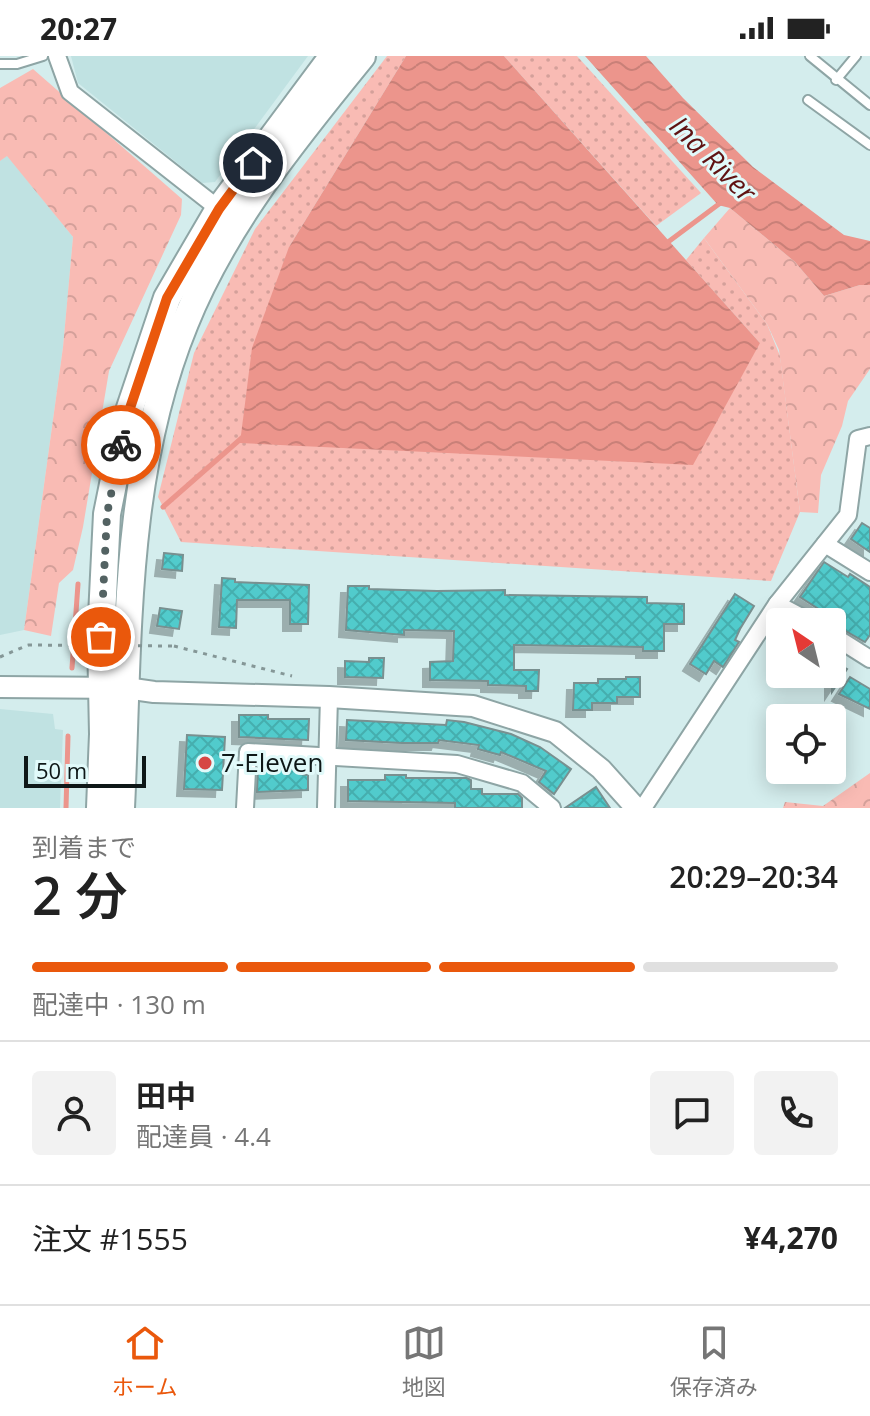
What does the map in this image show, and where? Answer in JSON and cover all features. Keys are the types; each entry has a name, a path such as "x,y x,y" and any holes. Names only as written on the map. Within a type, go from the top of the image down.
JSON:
{"main road":[{"path":"100,808 103,734 100,689 107,514 126,420 167,298 219,209 333,56"},
{"path":"121,808 134,526 145,459 161,394 185,322 240,216 362,56"}],"street":[{"path":"57,56 70,92 219,209"},
{"path":"643,808 777,604 848,515 858,439 870,436"},
{"path":"825,544 870,572"},
{"path":"777,604 785,608"},
{"path":"846,644 870,659"},
{"path":"0,687 126,688 154,692 329,697 473,706 555,732 601,769 636,808"},
{"path":"326,808 329,697"},
{"path":"245,808 248,752 457,764 522,783 552,808"}],"lane":[{"path":"0,64 17,64 43,56"},
{"path":"810,56 836,80 869,103"},
{"path":"836,80 856,56"},
{"path":"808,100 870,145"}],"path":[{"path":"0,657 28,645 174,646 303,679"}],"shaded area":[{"path":"71,56 308,56 215,182 202,183 78,83"},
{"path":"7,155 73,237 63,347 24,630 0,635 0,161"},
{"path":"0,709 53,714 55,729 63,730 60,808 0,808"}],"green space":[{"path":"387,56 406,56 289,247 760,343 686,260 704,238 767,324 780,356 800,512 771,581 181,542 158,497 194,353 255,229"},
{"path":"504,56 577,56 701,193 656,226"},
{"path":"33,69 182,199 181,215 109,371 83,527 73,570 59,583 51,636 24,630 63,347 73,237 7,156 0,161 0,88"},
{"path":"730,208 795,262 824,296 870,285 870,369 848,401 842,426 821,475 818,513 800,512 779,350 767,324 704,238"},
{"path":"870,773 870,808 783,808 785,802 823,806"}],"water":[{"path":"406,56 504,56 760,343 693,465 240,443 252,348 289,247"},
{"name":"Ina River","path":"585,56 646,56 683,98 753,167 844,235 870,241 870,285 824,296 795,262 730,208 718,205"}],"building":[{"path":"862,523 870,528 870,552 851,539"},
{"path":"164,553 183,555 182,571 162,569"},
{"path":"824,562 848,577 850,574 870,587 870,635 865,642 846,631 846,608 817,608 800,597"},
{"path":"222,578 235,579 235,582 309,585 308,624 290,624 290,600 237,600 236,628 219,627"},
{"path":"348,586 437,591 505,590 505,595 647,597 647,603 684,604 684,624 664,624 664,651 643,651 643,647 514,645 514,670 539,670 538,691 526,691 526,686 488,685 488,681 430,680 430,662 453,661 454,631 404,630 404,635 346,630"},
{"path":"735,594 754,606 735,640 739,642 723,667 714,661 706,674 690,664"},
{"path":"160,608 182,611 179,629 157,626"},
{"path":"369,658 384,658 383,678 345,677 345,661 369,662"},
{"path":"640,677 640,697 617,697 617,703 592,703 592,710 573,710 574,683 598,683 598,679"},
{"path":"850,677 870,689 870,709 839,694 846,688"},
{"path":"239,715 309,719 308,740 239,737"},
{"path":"347,720 446,725 447,720 464,722 511,734 540,747 571,769 554,794 539,782 546,771 501,752 500,755 478,749 479,745 439,740 438,743 402,743 346,740"},
{"name":"7-Eleven","path":"187,735 225,737 222,790 184,789"},
{"path":"258,768 300,769 300,774 308,775 308,790 257,792"},
{"path":"385,775 467,778 471,780 471,789 482,789 482,794 518,794 522,798 522,808 455,808 455,803 348,801 348,780 385,780"},
{"path":"596,787 610,808 565,808"}],"waterway":[{"name":"Ina River","path":"664,245 723,201"},
{"path":"163,507 244,436"},
{"path":"72,668 78,584"},
{"path":"66,808 68,736"}],"way so far":[{"path":"101,637 107,514 121,445"}],"place":[{"name":"7-Eleven","path":"205,763"}],"route":[{"path":"121,445 126,420 167,298 219,209 253,163"}]}
